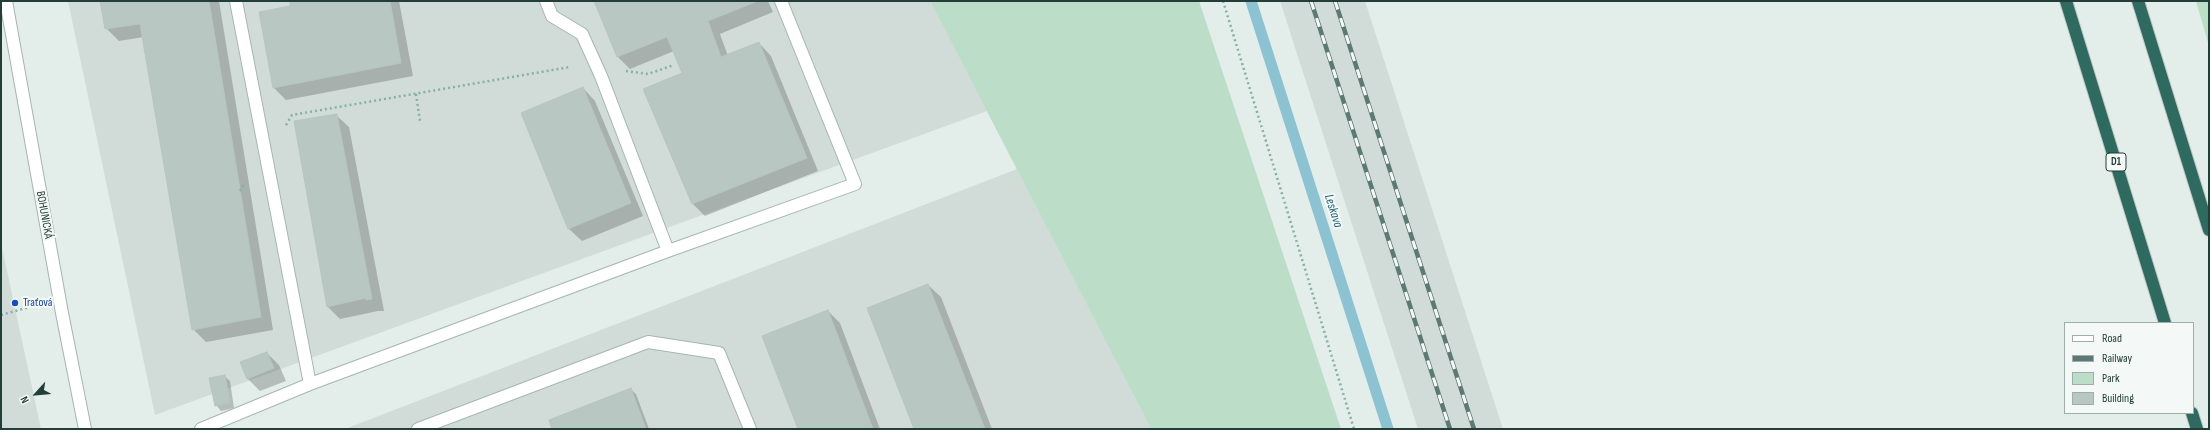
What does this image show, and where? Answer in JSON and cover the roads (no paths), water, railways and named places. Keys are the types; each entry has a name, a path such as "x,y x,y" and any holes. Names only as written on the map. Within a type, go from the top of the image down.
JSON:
{"highway":[{"name":"D1","path":"2066,1 2165,322"},
{"path":"2138,1 2209,230"},
{"path":"2192,414 2197,429"}],"street":[{"name":"BOHUNICKÁ","path":"6,1 62,313 85,429"},
{"path":"236,1 310,384"},
{"path":"546,1 552,16 582,34 597,68 668,250"},
{"path":"201,429 310,384 668,250 855,184 781,1"},
{"path":"418,429 648,342 719,353 750,429"}],"waterway":[{"name":"Leskava","path":"1251,1 1388,429"}],"railway":[{"path":"1311,1 1450,429"},
{"path":"1335,1 1474,429"}],"place":[{"name":"Traťová","path":"15,303"}]}
